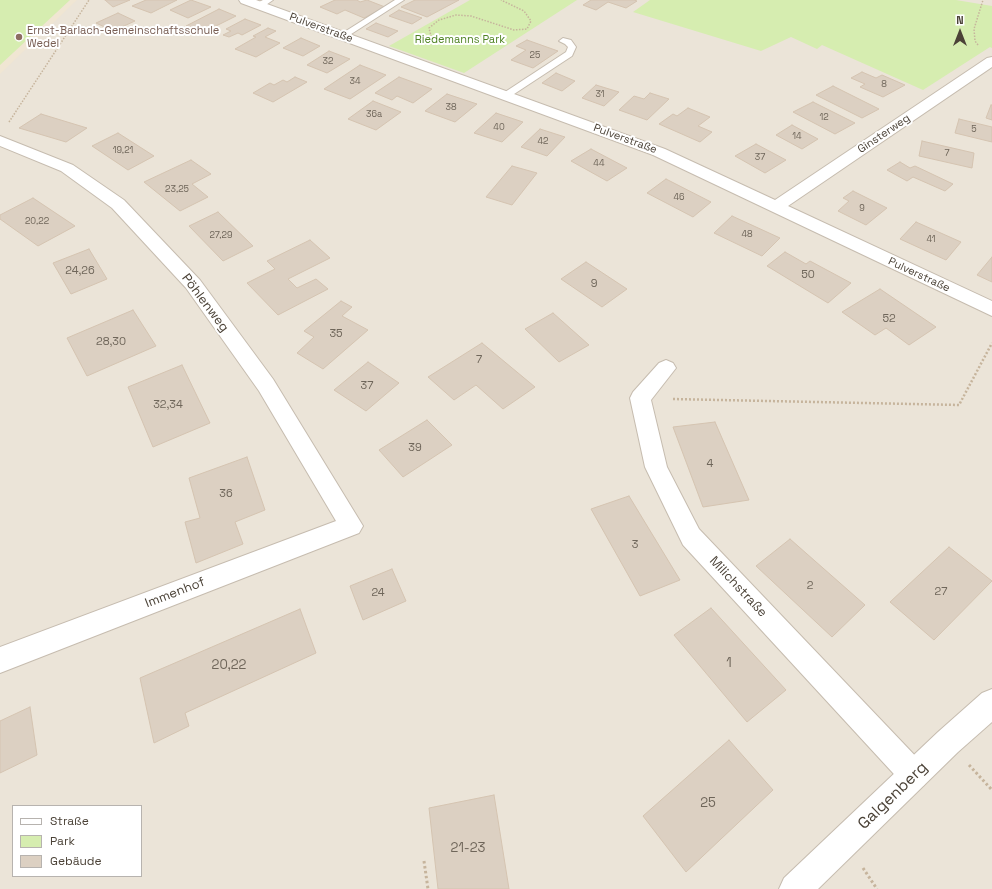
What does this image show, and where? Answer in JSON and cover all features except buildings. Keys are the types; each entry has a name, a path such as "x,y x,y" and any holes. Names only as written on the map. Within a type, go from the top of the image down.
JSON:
{"street":[{"name":"Pulverstraße","path":"258,2 342,36 659,152 992,309"},
{"name":"Ginsterweg","path":"776,207 992,61"},
{"name":"Pöhlenweg","path":"0,141 67,168 118,204 193,284 266,385 351,526"},
{"path":"640,398 666,368"},
{"name":"Milichstraße","path":"640,398 656,467 691,537 914,775"},
{"name":"Immenhof","path":"0,660 351,526"},
{"name":"Galgenberg","path":"795,889 914,775 992,704"}],"lane":[{"path":"342,36 400,0"},
{"path":"505,96 569,54 572,47 568,42 563,41"}],"path":[{"path":"8,123 88,0"},
{"path":"399,57 423,46 431,36 429,28 439,20 456,15 471,16 514,30 527,29 531,21 524,11 501,0"},
{"path":"975,41 974,29 983,0"},
{"path":"640,398 959,405 992,343"},
{"path":"424,861 428,889"}],"shaded area":[{"path":"0,0 992,0 992,889 0,889"},
{"name":"Ernst-Barlach-Gemeinschaftsschule Wedel","path":"0,0 77,0 0,74"}],"green space":[{"name":"Ernst-Barlach-Gemeinschaftsschule Wedel","path":"0,0 70,0 0,65"},
{"name":"Riedemanns Park","path":"470,0 577,0 464,73 389,46"},
{"path":"650,0 956,0 992,6 992,48 990,47 923,90 822,45 817,49 791,37 761,51 633,12"}],"place":[{"name":"Ernst-Barlach-Gemeinschaftsschule Wedel","path":"19,37"}]}
